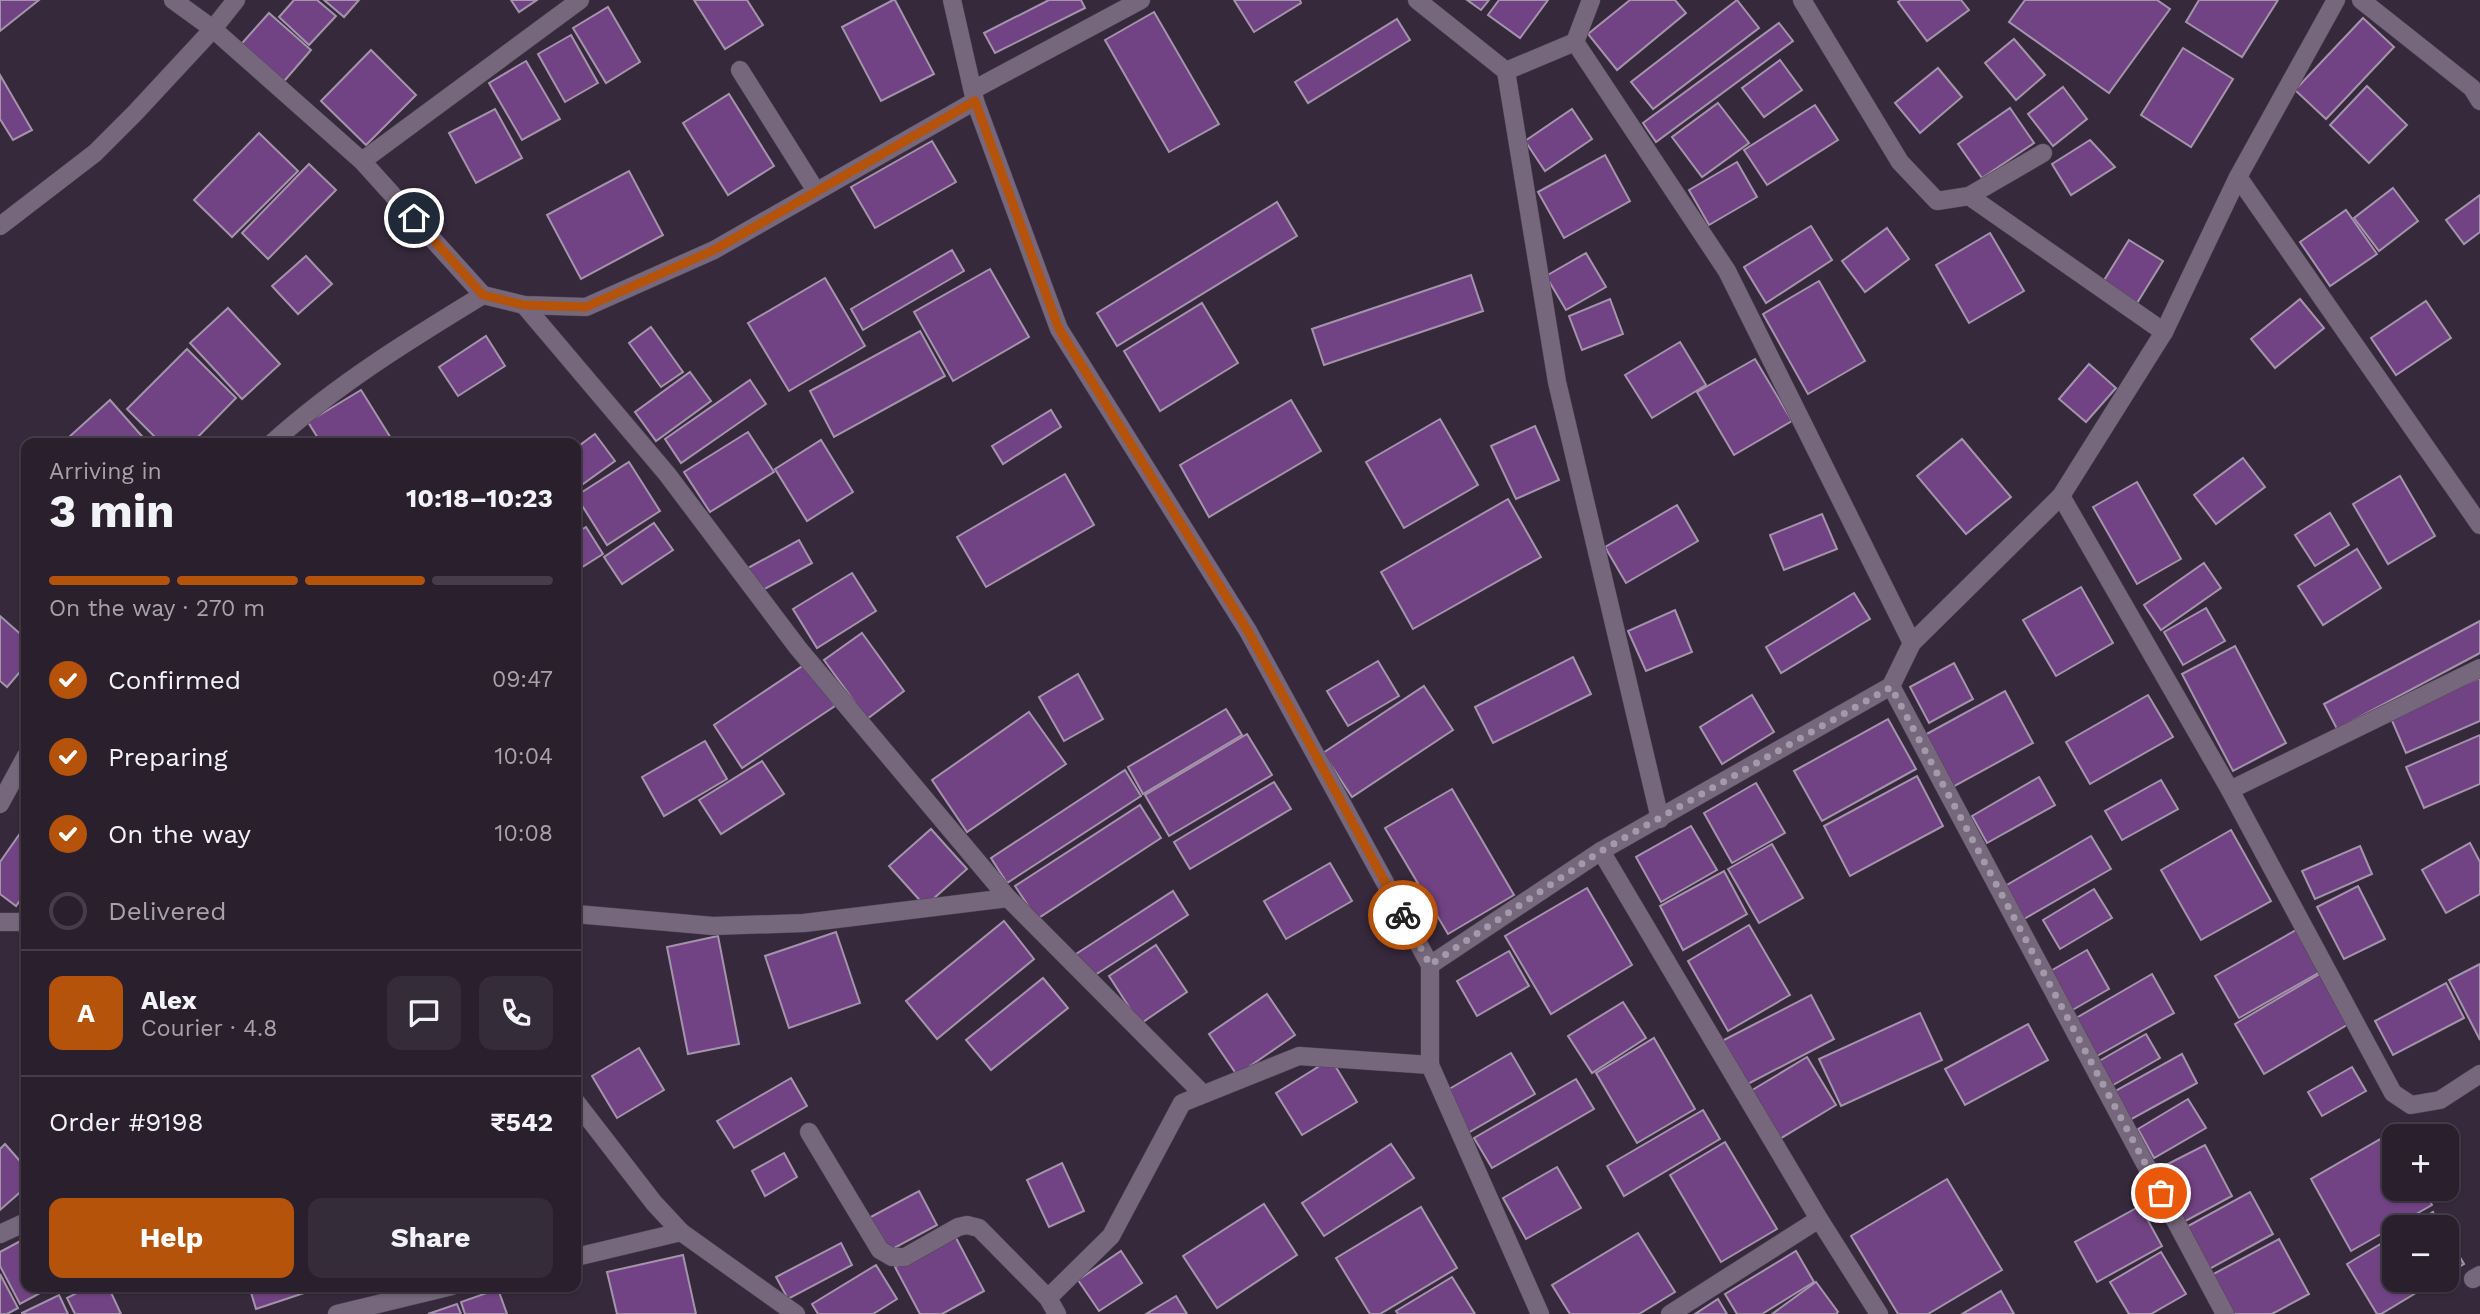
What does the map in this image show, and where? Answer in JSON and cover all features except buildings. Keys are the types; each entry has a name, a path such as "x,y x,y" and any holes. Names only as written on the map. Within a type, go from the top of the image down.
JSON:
{"street":[{"path":"173,0 213,29 362,161 483,295 524,305 586,307 714,250 974,95 1141,0"},
{"path":"0,226 95,153 213,29 236,0"},
{"path":"362,161 580,0"},
{"path":"952,0 974,95 1059,329 1248,631 1430,965 1430,1065 1540,1314"},
{"path":"1417,0 1506,71 1557,382 1660,819"},
{"path":"1506,71 1575,42 1591,0"},
{"path":"1802,0 1900,162 1937,201 1969,196 2043,153"},
{"path":"1430,965 1601,851 1891,687 1912,643 2061,496 2164,332 2238,177 2336,0"},
{"path":"2361,0 2477,90"},
{"path":"1575,42 1727,271 1912,643"},
{"path":"740,70 816,191"},
{"path":"2238,177 2480,525"},
{"path":"1969,196 2164,332"},
{"path":"277,438 310,408 417,335 483,295"},
{"path":"524,305 667,474 798,648 1008,898 1203,1094"},
{"path":"2061,496 2230,790 2393,1093 2411,1105 2440,1100 2480,1074"},
{"path":"2230,790 2480,668"},
{"path":"1891,687 2225,1314"},
{"path":"0,804 6,773 21,760"},
{"path":"1601,851 1819,1219 1879,1314"},
{"path":"581,914 713,926 791,924 1008,898"},
{"path":"0,922 21,922"},
{"path":"809,1132 880,1250 892,1257 905,1257 958,1227 967,1225 979,1228 1053,1306 1111,1236 1182,1103 1299,1056 1430,1065"},
{"path":"581,1108 654,1203 681,1232 796,1314"},
{"path":"1670,1314 1819,1219"},
{"path":"0,1234 21,1224"},
{"path":"581,1256 681,1232"},
{"path":"337,1314 428,1292"}],"way so far":[{"path":"1403,915 1430,965 1601,851 1891,687 2161,1193"}],"route":[{"path":"414,218 483,295 524,305 586,307 714,250 975,101 1059,329 1248,631 1403,915"}]}
